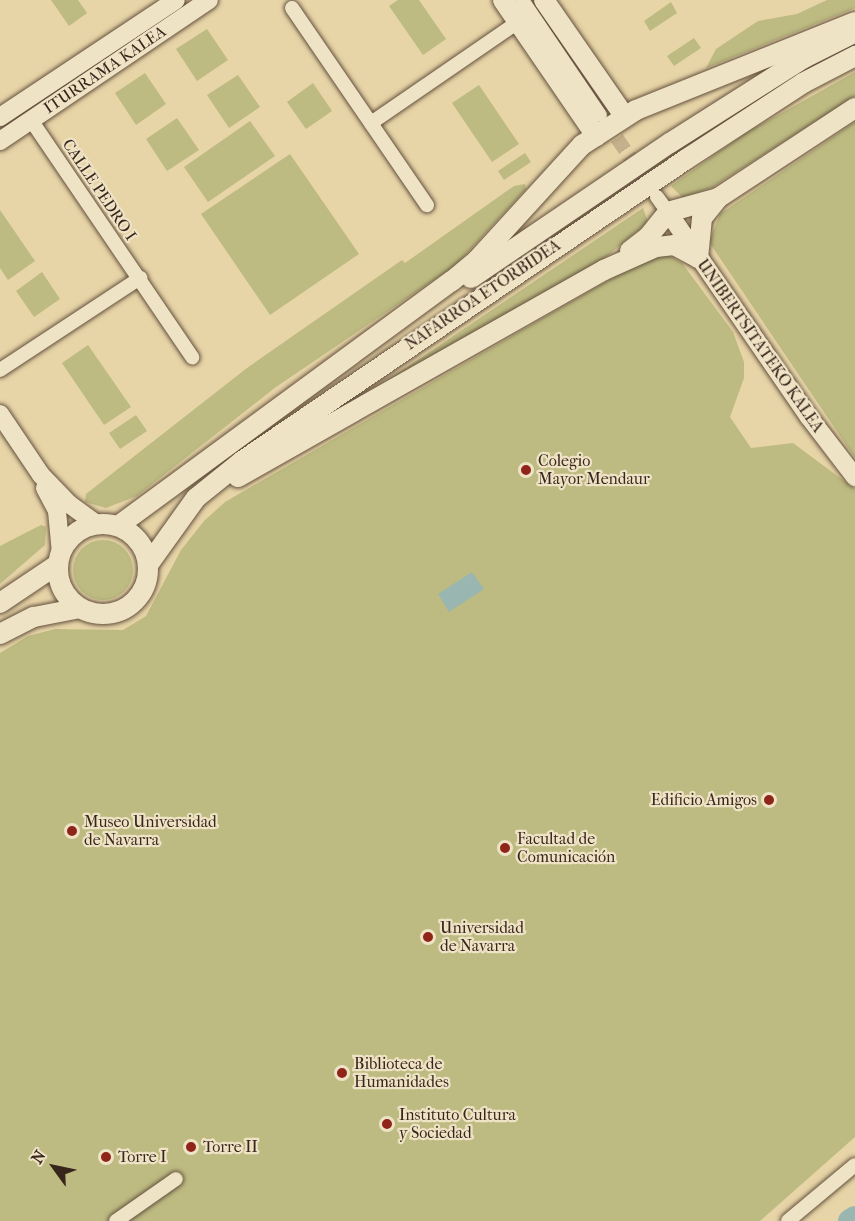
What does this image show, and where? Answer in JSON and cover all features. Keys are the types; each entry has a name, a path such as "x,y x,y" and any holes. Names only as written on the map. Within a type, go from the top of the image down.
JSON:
{"main road":[{"path":"503,0 596,136"},
{"path":"546,1 625,117"},
{"name":"NAFARROA ETORBIDEA","path":"118,526 283,402 390,330 477,260 582,145 625,117 855,22"},
{"name":"NAFARROA ETORBIDEA","path":"390,330 409,321 670,143 804,58 855,32"},
{"name":"NAFARROA ETORBIDEA","path":"148,565 196,498 347,386 694,153 803,83 853,58"},
{"path":"165,539 235,479 604,270 656,247 674,245 698,258 702,218 718,198 855,108"},
{"path":"604,270 648,237 663,204 718,198"},
{"path":"0,603 59,559 75,534 98,524 118,526 139,541 148,565 147,579 132,603 107,614 80,608 34,617 0,634"},
{"path":"59,559 62,589 80,608"}],"street":[{"name":"ITURRAMA KALEA","path":"0,117 176,0"},
{"name":"ITURRAMA KALEA","path":"0,141 209,0"},
{"path":"522,0 600,114"},
{"path":"292,8 427,205"},
{"path":"371,123 518,22"},
{"name":"CALLE PEDRO I","path":"31,120 192,357"},
{"name":"UNIBERTSITATEKO KALEA","path":"663,204 698,258 855,477"},
{"path":"0,370 140,278"},
{"path":"0,414 41,475 69,504 98,524"},
{"path":"41,475 57,512 59,559"},
{"path":"788,1221 855,1165"},
{"path":"116,1221 176,1179"}],"shaded area":[{"path":"51,0 78,0 87,13 69,26"},
{"path":"398,0 419,0 446,39 423,55 389,6"},
{"path":"827,0 855,0 855,8 706,68 716,49 758,21 797,14"},
{"path":"671,2 677,13 650,31 644,21"},
{"path":"207,29 228,60 197,81 176,49"},
{"path":"694,38 701,48 674,66 667,56"},
{"path":"855,72 855,96 711,188 683,198 671,186 744,134"},
{"path":"145,73 166,104 136,125 115,93"},
{"path":"238,75 260,107 229,128 207,95"},
{"path":"313,83 332,111 306,129 287,102"},
{"path":"479,85 519,144 492,162 452,103"},
{"path":"177,118 199,150 167,171 146,139"},
{"path":"250,121 275,156 208,202 184,167"},
{"path":"855,122 855,458 709,242 720,214"},
{"path":"525,153 531,162 504,180 498,171"},
{"path":"290,154 359,254 270,315 201,214"},
{"path":"525,184 526,189 456,265 276,387 137,496 106,508 85,502 86,494 247,368 402,260 405,263 514,186"},
{"path":"643,208 648,222 594,267 391,383 388,380"},
{"path":"0,210 35,261 8,280 0,268"},
{"name":"Universidad de Navarra","path":"666,254 682,263 733,332 744,362 744,378 730,417 751,448 793,443 855,489 855,1137 760,1221 0,1221 0,653 28,636 55,629 123,630 146,616 181,550 204,521 225,502 633,266"},
{"path":"42,272 60,299 34,317 16,291"},
{"path":"88,345 131,407 104,425 62,363"},
{"path":"136,415 147,431 120,449 109,433"},
{"path":"41,525 46,527 45,545 0,584 0,546"},
{"path":"103,540 124,549 133,570 124,591 103,600 82,591 73,570 82,549"}],"water":[{"path":"472,572 484,589 449,612 438,594"}],"waterway":[{"path":"850,1221 855,1218"}],"tunnel":[{"path":"605,121 654,192"}],"place":[{"name":"Colegio Mayor Mendaur","path":"526,470"},
{"name":"Edificio Amigos","path":"769,800"},
{"name":"Museo Universidad de Navarra","path":"72,831"},
{"name":"Facultad de Comunicación","path":"505,848"},
{"name":"Universidad de Navarra","path":"428,937"},
{"name":"Biblioteca de Humanidades","path":"342,1073"},
{"name":"Instituto Cultura y Sociedad","path":"387,1124"},
{"name":"Torre II","path":"191,1147"},
{"name":"Torre I","path":"106,1157"}]}
